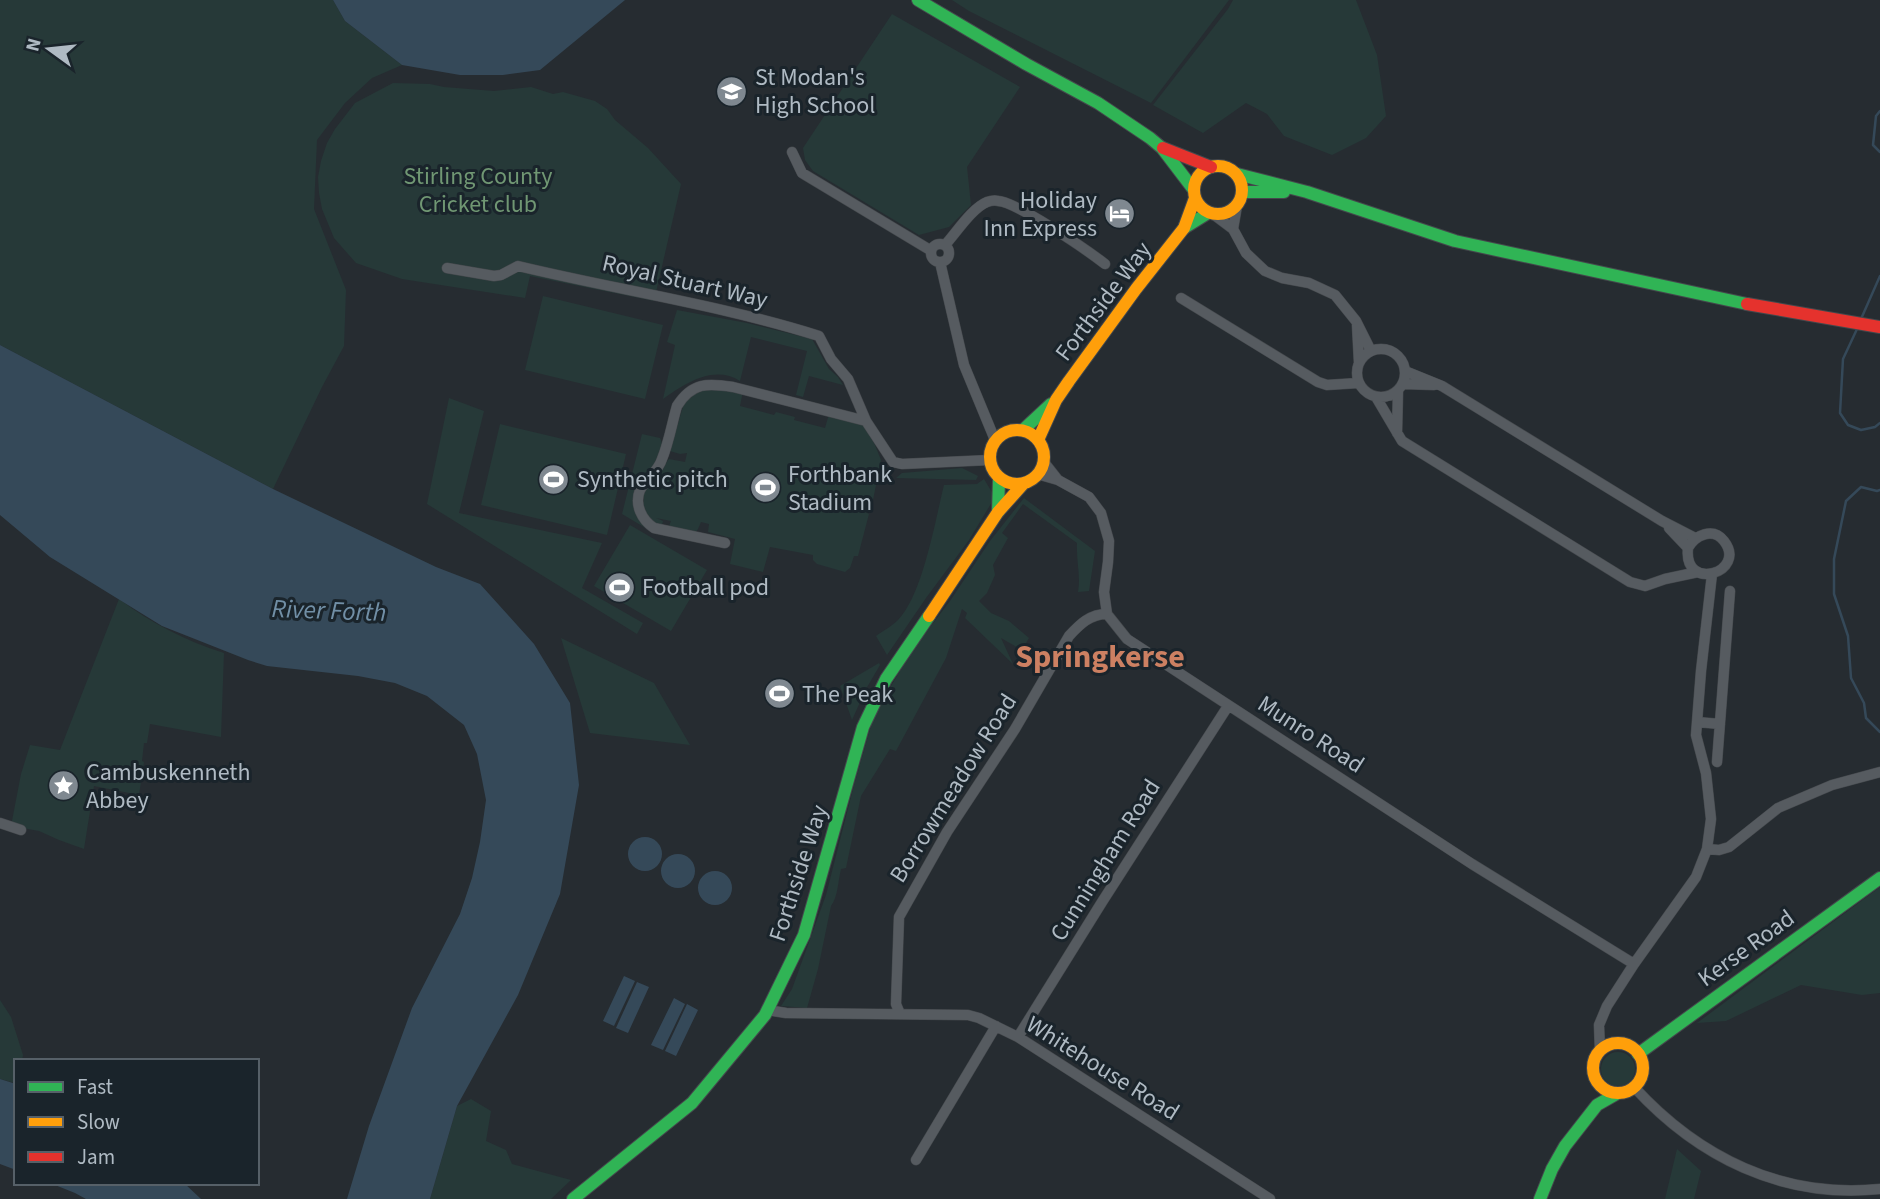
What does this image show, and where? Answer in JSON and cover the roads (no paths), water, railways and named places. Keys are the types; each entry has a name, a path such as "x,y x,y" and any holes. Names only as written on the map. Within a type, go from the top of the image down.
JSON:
{"main road":[{"path":"918,0 1098,103 1150,138 1162,148 1200,206 1211,213 1226,213 1237,206 1242,192 1237,174"},
{"path":"1162,148 1211,167 1227,167 1237,174 1307,192 1455,241 1754,306 1880,327"},
{"path":"1194,194 1199,176 1211,167"},
{"path":"1242,192 1307,192"},
{"name":"Forthside Way","path":"1038,440 1056,400 1184,228 1194,194"},
{"name":"Forthside Way","path":"1184,228 1211,213"},
{"name":"Forthside Way","path":"1023,430 1056,400"},
{"path":"1023,430 1031,433 1042,447 1043,461 1037,474 1024,483 1015,484 999,479 990,460 995,440 1006,431 1023,430"},
{"name":"Forthside Way","path":"998,512 999,479"},
{"name":"Forthside Way","path":"573,1199 692,1103 767,1010 804,935 863,727 896,663 998,512 1024,483"},
{"name":"Kerse Road","path":"1639,1054 1880,878"},
{"path":"1540,1199 1565,1146 1597,1104 1634,1087 1642,1075 1642,1060 1639,1054 1627,1045 1620,1043 1605,1046 1600,1051 1593,1065 1597,1104"},
{"path":"1596,1080 1605,1090 1618,1093"}],"street":[{"path":"792,152 802,173 930,250 933,259 945,261 949,252 946,245"},
{"path":"946,245 970,216 986,202 998,201 1014,206 1038,220 1105,264"},
{"path":"1233,229 1237,206"},
{"path":"1211,213 1233,229 1246,253 1265,271 1282,278 1309,283 1335,295 1356,321 1371,351"},
{"path":"930,250 937,244 946,245"},
{"path":"940,262 964,365 995,440"},
{"name":"Royal Stuart Way","path":"447,268 494,276 519,266 722,310 819,336 831,359 848,379 866,421 893,462 902,464 990,460"},
{"path":"1181,298 1318,382 1327,385 1358,383"},
{"path":"1356,321 1358,383 1368,394 1384,397 1400,388 1442,386"},
{"path":"1359,363 1371,351 1383,349 1399,357 1405,371 1400,388 1396,433"},
{"path":"1405,371 1442,386 1695,538"},
{"path":"725,543 654,528 641,516 638,499 640,491 662,461 677,406 682,398 701,385 711,383 866,421"},
{"path":"1376,397 1402,441 1630,582 1645,586 1698,572"},
{"path":"1043,461 1058,480"},
{"path":"1037,474 1058,480 1089,497 1101,513 1109,541 1104,592 1107,614"},
{"path":"1662,520 1688,548"},
{"path":"1706,533 1713,534 1725,542 1728,548 1727,563 1712,574 1698,572 1688,560 1688,548 1695,538 1706,533"},
{"path":"1665,579 1688,560"},
{"path":"1600,1051 1599,1026 1608,1006 1634,964 1696,877 1707,849 1711,819 1706,773 1698,746 1697,722 1712,574"},
{"path":"1717,762 1730,591"},
{"name":"Borrowmeadow Road","path":"900,1014 896,1004 899,917 947,832 1015,729 1069,636 1096,614 1107,614"},
{"name":"Munro Road","path":"1107,614 1127,639 1472,864 1634,964"},
{"name":"Cunningham Road","path":"1018,1037 1228,706"},
{"path":"1697,722 1720,724"},
{"path":"1707,849 1729,847 1778,808 1832,785 1880,772"},
{"path":"0,823 20,830"},
{"name":"Whitehouse Road","path":"767,1010 786,1013 968,1015 1018,1037 1270,1199"},
{"path":"916,1160 996,1026"},
{"path":"1634,1087 1710,1154 1748,1175 1780,1186 1810,1192 1850,1194 1880,1189"}],"water":[{"path":"333,0 625,0 540,70 503,75 460,75 402,65 345,21"},
{"name":"River Forth","path":"0,345 273,489 436,567 480,584 534,644 570,703 579,785 560,894 518,995 457,1106 430,1199 347,1199 369,1126 412,1008 460,914 472,878 486,800 477,754 464,725 427,696 395,683 267,666 162,626 50,557 0,515"},
{"path":"645,837 657,842 662,854 657,866 645,871 633,866 628,854 633,842"},
{"path":"678,854 690,859 695,871 690,883 678,888 666,883 661,871 666,859"},
{"path":"715,871 727,876 732,888 727,900 715,905 703,900 698,888 703,876"},
{"path":"624,976 635,981 614,1026 603,1021"},
{"path":"637,982 649,987 628,1033 616,1028"},
{"path":"674,998 685,1004 663,1050 651,1045"},
{"path":"687,1004 698,1010 676,1056 665,1051"},
{"path":"0,1079 14,1083 14,1169 0,1164"},
{"path":"55,1185 186,1185 201,1199 86,1199"}],"waterway":[{"path":"1880,111 1876,116 1873,145 1880,152"},
{"path":"1861,319 1880,276"},
{"path":"1857,329 1843,359 1840,413 1848,425 1861,430 1880,423"},
{"path":"1880,490 1861,487 1846,501 1834,559 1834,594 1848,636 1851,678 1864,703 1866,718 1880,732"}],"place":[{"name":"St Modan's High School","path":"732,91"},
{"name":"Holiday Inn Express","path":"1120,214"},
{"name":"Synthetic pitch","path":"554,479"},
{"name":"Forthbank Stadium","path":"765,488"},
{"name":"Football pod","path":"619,587"},
{"name":"The Peak","path":"779,694"},
{"name":"Cambuskenneth Abbey","path":"63,786"}],"district":[{"name":"Springkerse","path":"1100,656"}],"park label":[{"name":"Stirling County Cricket club","path":"478,190"}]}
